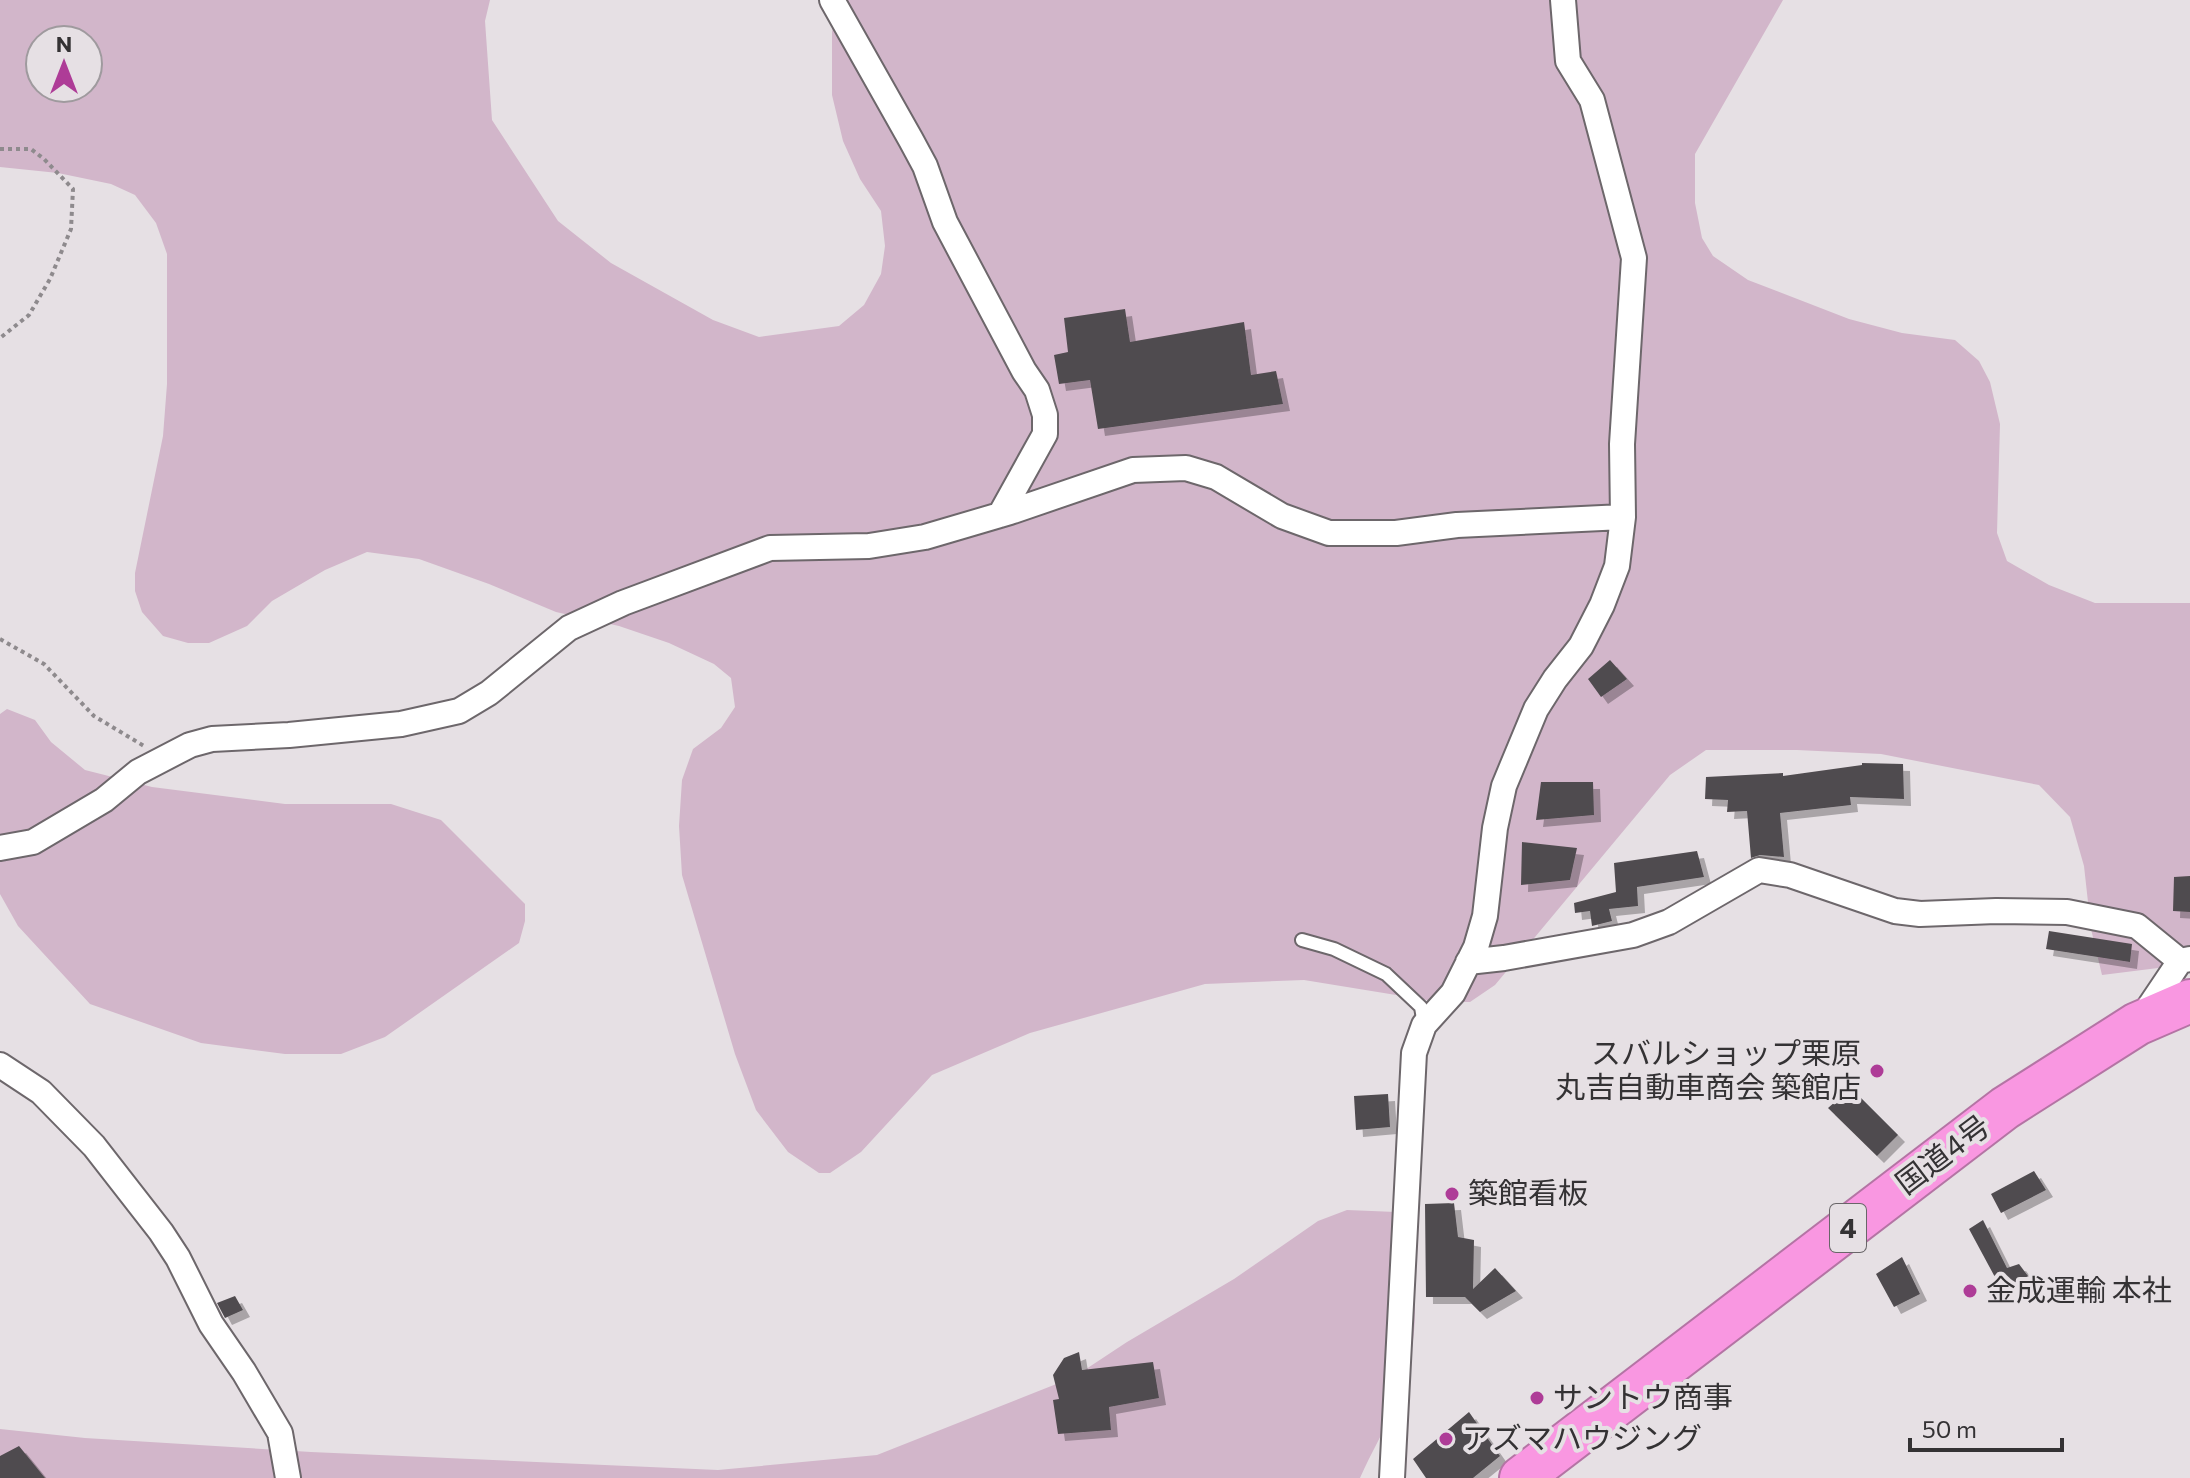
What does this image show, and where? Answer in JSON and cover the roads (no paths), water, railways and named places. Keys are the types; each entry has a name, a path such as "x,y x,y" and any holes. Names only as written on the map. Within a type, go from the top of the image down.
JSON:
{"highway":[{"name":"国道4号","path":"1521,1478 2005,1108 2137,1024 2187,974"}],"street":[{"path":"832,0 925,166 945,222 1037,390 1045,415 1045,434 1000,515"},
{"path":"1392,1478 1414,1053 1424,1025 1453,993 1476,947 1485,916 1495,828 1504,786 1536,709 1581,646 1602,605 1617,566 1623,517 1622,444 1634,258 1592,100 1568,61 1563,0"},
{"path":"0,848 33,842 104,800 138,772 190,745 212,739 401,724 459,711 489,693 569,628 623,603 770,548 869,546 925,537 1133,470 1186,468 1216,477 1282,516 1329,533 1396,533 1457,525 1623,517"},
{"path":"1468,962 1633,935 1669,922 1759,870 1790,875 1895,911 1920,914 2067,912 2137,926 2187,974"},
{"path":"0,1065 41,1092 94,1146 161,1232 178,1258 211,1324 280,1433 288,1478"}],"lane":[{"path":"1302,940 1334,949 1386,974 1421,1007 1424,1025"}],"place":[{"name":"スバルショップ栗原 丸吉自動車商会 築館店","path":"1877,1071"},
{"name":"築館看板","path":"1452,1194"},
{"name":"金成運輸 本社","path":"1970,1291"},
{"name":"サントウ商事","path":"1537,1398"},
{"name":"アズマハウジング","path":"1446,1439"}]}
